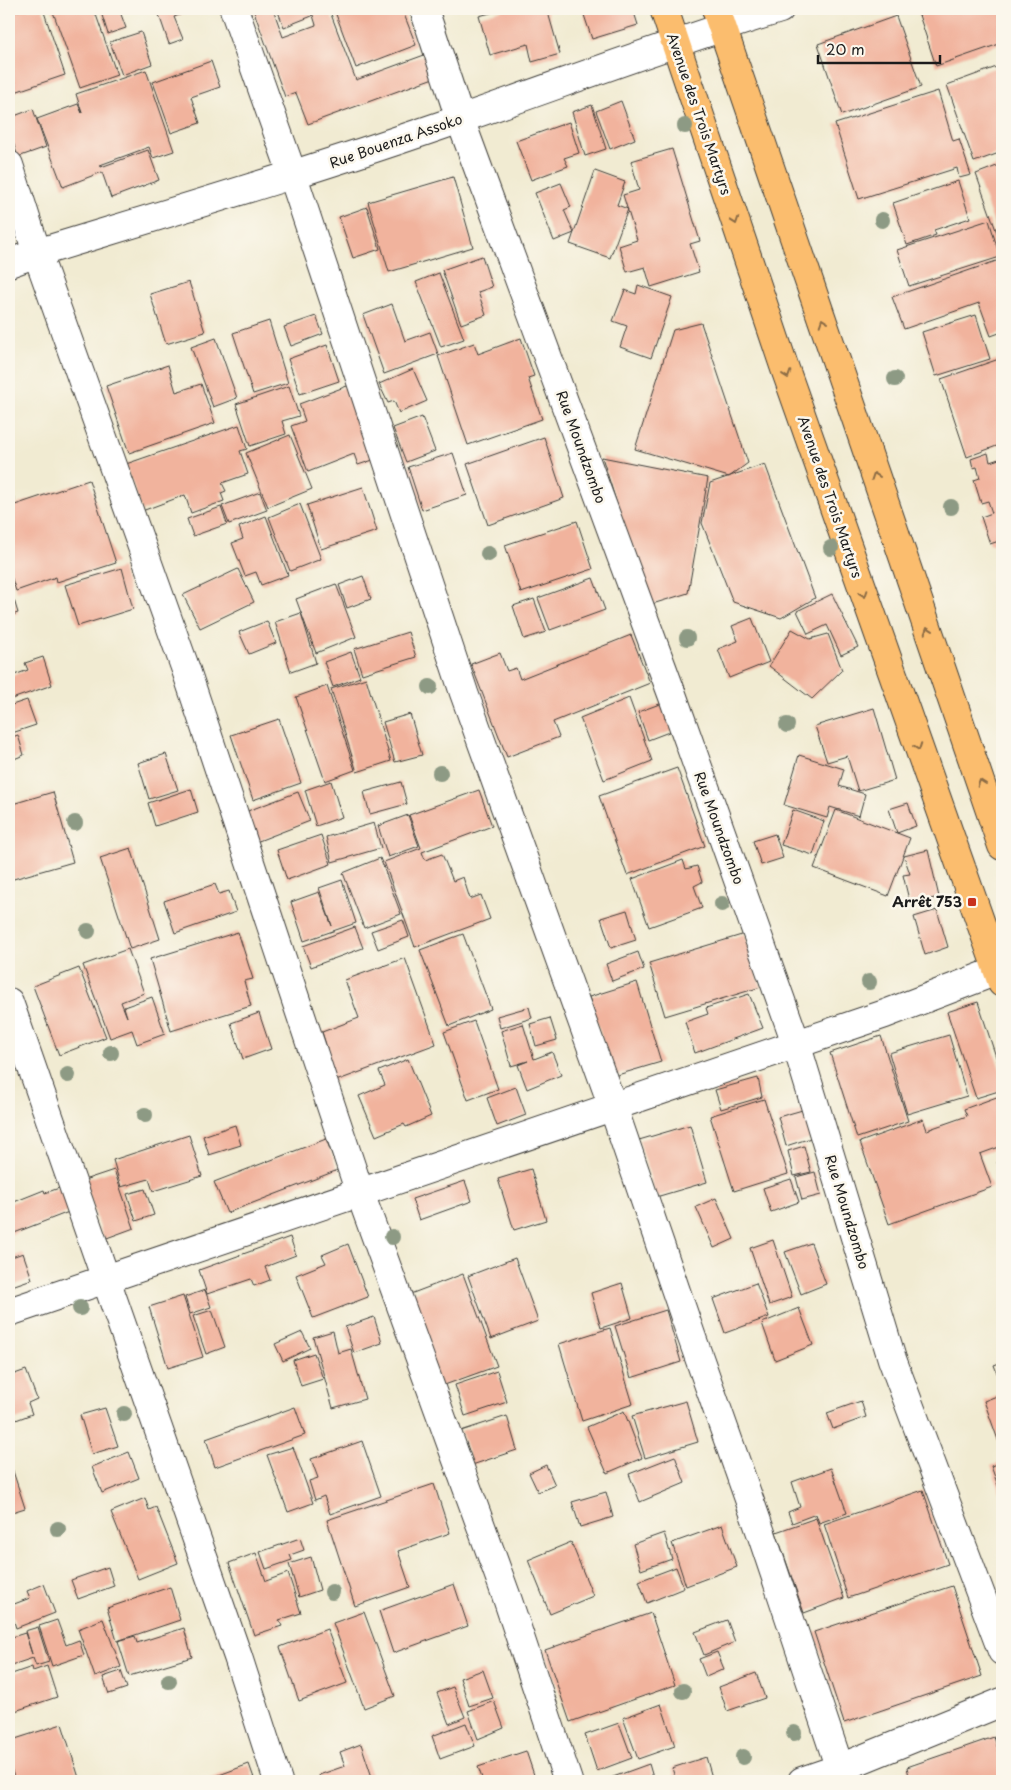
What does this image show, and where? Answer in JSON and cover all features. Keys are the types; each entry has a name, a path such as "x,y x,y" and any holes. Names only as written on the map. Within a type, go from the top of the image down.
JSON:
{"main road":[{"name":"Avenue des Trois Martyrs","path":"664,9 784,366 1001,975"},
{"path":"719,18 1002,846"}],"street":[{"path":"234,9 292,176 464,693 613,1107 842,1775"},
{"name":"Rue Moundzombo","path":"424,9 460,119 673,697 796,1043 892,1359 1002,1651"},
{"name":"Rue Bouenza Assoko","path":"9,263 292,176 460,119 675,42 719,18 780,9"},
{"path":"9,165 37,253 186,670 360,1193 502,1585 568,1781"},
{"path":"9,1312 796,1043 1001,975"},
{"path":"9,1002 238,1657 278,1781"},
{"path":"802,1781 842,1775 1002,1702"}],"building":[{"path":"24,9 43,9 65,75 9,94 9,14"},
{"path":"52,9 94,9 117,75 80,88"},
{"path":"100,9 119,9 126,28 108,34"},
{"path":"157,9 195,9 174,17 183,39 169,44"},
{"path":"253,9 273,9 283,37 316,25 311,9 329,9 356,80 427,54 436,77 308,124 296,93 285,97"},
{"path":"277,9 310,9 312,16 284,27"},
{"path":"334,9 402,9 416,45 356,68"},
{"path":"505,9 547,9 560,54 532,62 528,44 490,55 479,16"},
{"path":"582,9 633,9 638,25 592,39"},
{"path":"917,9 1002,9 1002,43 936,66"},
{"path":"896,16 921,87 842,115 818,44"},
{"path":"141,32 152,64 122,75 110,42"},
{"path":"211,61 220,87 191,97 200,123 171,133 153,82"},
{"path":"1002,65 1002,152 974,162 947,85"},
{"path":"146,70 174,151 153,158 149,147 100,165 101,167 148,150 159,180 111,198 102,172 63,187 37,119 78,104 82,113 76,94"},
{"path":"938,91 953,141 959,139 971,175 959,178 957,168 859,199 835,124"},
{"path":"621,101 635,139 610,149 596,111"},
{"path":"592,105 606,149 585,156 572,112"},
{"path":"33,109 46,147 18,157 9,130 9,118"},
{"path":"569,122 579,153 564,158 568,166 531,180 516,141"},
{"path":"672,149 700,241 690,244 699,272 651,287 645,267 627,272 619,246 637,240 623,195 639,190 631,161"},
{"path":"1002,164 1002,247 976,174"},
{"path":"595,171 625,182 617,205 628,209 610,258 570,244"},
{"path":"453,177 473,247 389,272 368,202"},
{"path":"958,181 970,218 934,230 936,235 907,245 893,203"},
{"path":"561,183 571,207 564,210 574,233 554,241 535,193"},
{"path":"367,207 380,249 353,258 339,217"},
{"path":"989,220 1000,257 909,286 897,250"},
{"path":"482,256 492,287 478,292 486,315 461,324 442,270"},
{"path":"1002,259 1002,332 991,336 979,303 904,329 892,297"},
{"path":"439,273 464,339 441,347 416,282"},
{"path":"189,282 205,332 166,344 150,294"},
{"path":"638,285 672,297 651,358 620,347 627,326 613,321 625,290 636,294"},
{"path":"392,304 405,341 430,332 438,354 384,374 363,315"},
{"path":"976,315 990,359 936,376 922,332"},
{"path":"316,316 323,334 291,346 284,327"},
{"path":"269,321 288,383 253,394 233,333"},
{"path":"701,323 748,463 729,477 635,449 673,330"},
{"path":"216,338 237,398 213,407 191,347"},
{"path":"521,338 534,376 528,378 542,419 468,445 438,356 474,343 478,354"},
{"path":"327,345 339,381 300,394 288,359"},
{"path":"1002,358 1002,444 967,457 941,379"},
{"path":"168,365 176,392 201,384 215,423 129,453 106,386"},
{"path":"413,369 427,401 399,413 394,401 388,403 379,384"},
{"path":"355,383 382,457 358,465 354,454 308,472 291,426 305,421 299,404"},
{"path":"289,386 299,416 282,421 286,434 250,446 236,404"},
{"path":"422,417 435,451 406,462 393,428"},
{"path":"239,425 247,449 240,451 248,474 222,483 226,491 221,493 224,501 191,513 185,495 142,511 126,464"},
{"path":"290,435 312,489 268,507 246,453"},
{"path":"544,437 564,498 488,525 467,464"},
{"path":"453,453 467,495 422,510 408,467"},
{"path":"988,453 990,462 1002,458 1002,540 990,544 981,517 992,513 988,501 981,503 974,480 980,478 977,467 973,468 971,459"},
{"path":"602,457 708,478 688,593 649,605"},
{"path":"765,464 815,598 781,618 733,602 702,523 710,483"},
{"path":"89,480 116,563 57,582 56,577 16,591 9,570 9,507"},
{"path":"9,483 15,501 9,504"},
{"path":"363,487 377,531 321,549 307,505"},
{"path":"260,492 267,510 229,524 222,506"},
{"path":"300,504 321,559 290,571 269,517"},
{"path":"221,507 227,524 193,536 187,519"},
{"path":"266,516 288,575 261,585 256,572 245,576 232,543 243,539 239,527"},
{"path":"577,521 593,569 521,593 505,545"},
{"path":"122,568 133,609 78,626 65,585"},
{"path":"238,569 254,602 200,628 183,595"},
{"path":"363,576 371,599 347,608 339,585"},
{"path":"593,578 605,610 550,630 538,598"},
{"path":"336,584 356,637 316,653 296,599"},
{"path":"832,594 858,647 841,655 827,625 808,634 797,611"},
{"path":"534,599 546,632 524,639 513,606"},
{"path":"14,600 18,613 9,616 9,602"},
{"path":"301,613 316,663 291,672 275,622"},
{"path":"752,618 769,662 729,678 718,649 738,641 732,626"},
{"path":"267,621 276,643 249,654 239,632"},
{"path":"792,629 810,639 828,634 842,670 812,699 769,666"},
{"path":"408,632 416,657 362,674 354,649"},
{"path":"631,635 650,683 553,722 559,737 507,757 471,664 500,653 507,671 516,668 520,679"},
{"path":"351,652 360,677 333,687 324,662"},
{"path":"43,657 52,685 9,700 9,677 28,670 25,663"},
{"path":"366,678 391,761 357,772 331,689"},
{"path":"327,686 355,770 325,781 296,697"},
{"path":"629,698 652,761 604,780 580,718"},
{"path":"27,700 36,725 9,734 9,706"},
{"path":"665,702 674,730 648,740 638,712"},
{"path":"874,708 895,780 858,791 847,756 827,762 815,726"},
{"path":"410,714 422,755 395,762 383,722"},
{"path":"279,719 301,783 253,800 231,735"},
{"path":"18,735 24,755 9,761 9,738"},
{"path":"166,754 178,790 149,799 138,763"},
{"path":"799,755 844,769 839,786 865,794 859,816 830,807 827,818 784,805"},
{"path":"677,768 705,846 627,875 599,796"},
{"path":"331,781 342,817 316,826 305,790"},
{"path":"401,782 407,804 370,814 364,792"},
{"path":"191,789 198,812 155,826 148,803"},
{"path":"479,790 492,826 422,852 425,860 442,854 453,881 463,877 470,899 481,895 490,919 415,947 384,862 421,848 409,815"},
{"path":"53,792 73,862 10,880 9,805"},
{"path":"298,792 310,821 256,842 245,812"},
{"path":"908,803 916,826 897,833 889,809"},
{"path":"793,810 824,821 813,855 781,845"},
{"path":"836,810 910,838 888,896 814,868"},
{"path":"408,815 419,846 388,857 378,826"},
{"path":"374,823 381,848 332,862 326,837"},
{"path":"775,834 783,858 761,865 753,841"},
{"path":"321,835 331,864 287,880 277,850"},
{"path":"131,848 160,939 130,949 100,858"},
{"path":"928,850 939,897 910,904 903,875 910,874 904,856"},
{"path":"380,858 401,914 364,928 343,873"},
{"path":"683,860 686,869 697,866 702,882 694,886 702,908 649,927 632,879"},
{"path":"342,880 356,923 304,941 291,902 319,892 332,926 319,888"},
{"path":"215,884 219,894 229,891 236,912 175,933 164,901"},
{"path":"627,910 636,940 611,948 601,918"},
{"path":"937,910 948,947 925,955 914,917"},
{"path":"403,920 409,937 378,949 371,931"},
{"path":"355,927 363,948 311,967 303,946"},
{"path":"238,932 253,979 244,981 251,1006 171,1031 150,959"},
{"path":"463,934 491,1009 449,1026 420,950"},
{"path":"745,934 761,987 665,1016 649,963"},
{"path":"128,949 144,993 121,1002 127,1017 124,1007 152,997 165,1034 137,1044 132,1030 110,1038 83,965"},
{"path":"638,952 644,969 612,981 606,964"},
{"path":"405,958 436,1044 325,1085 313,1053 327,1048 322,1032 359,1018 345,980"},
{"path":"79,968 106,1037 59,1055 33,986"},
{"path":"637,982 661,1062 614,1076 589,997"},
{"path":"749,994 763,1028 695,1053 685,1022 708,1014 706,1008"},
{"path":"978,1002 1002,1075 1002,1090 976,1098 947,1012"},
{"path":"529,1007 532,1018 500,1028 497,1016"},
{"path":"259,1013 271,1049 243,1059 231,1023"},
{"path":"550,1018 557,1040 536,1046 530,1024"},
{"path":"474,1021 498,1089 468,1100 444,1032"},
{"path":"523,1024 534,1059 552,1052 561,1075 527,1089 518,1065 528,1061 511,1066 501,1031"},
{"path":"9,1031 18,1055 9,1059"},
{"path":"949,1035 967,1096 907,1114 889,1053"},
{"path":"881,1036 908,1121 857,1138 830,1053"},
{"path":"408,1059 431,1116 406,1127 404,1124 376,1136 359,1096 385,1085 379,1071"},
{"path":"758,1078 762,1097 721,1109 715,1090"},
{"path":"516,1087 526,1115 497,1126 487,1098"},
{"path":"1002,1095 1002,1146 980,1154 992,1187 889,1224 860,1142 923,1119 927,1130 967,1116 964,1109"},
{"path":"764,1099 788,1174 734,1191 710,1116"},
{"path":"806,1109 814,1137 786,1146 778,1117"},
{"path":"235,1125 241,1145 209,1155 203,1136"},
{"path":"690,1125 707,1182 656,1197 639,1140"},
{"path":"189,1135 202,1176 153,1191 149,1179 121,1187 113,1160"},
{"path":"326,1139 338,1170 227,1213 214,1182"},
{"path":"804,1146 811,1172 794,1176 788,1151"},
{"path":"1002,1160 1002,1179 997,1162"},
{"path":"531,1169 546,1220 514,1230 498,1179"},
{"path":"114,1170 134,1228 104,1239 84,1180"},
{"path":"815,1172 821,1195 802,1200 796,1177"},
{"path":"791,1179 799,1202 771,1212 763,1188"},
{"path":"465,1181 472,1201 419,1220 412,1199"},
{"path":"65,1186 74,1210 9,1235 9,1204 44,1190 45,1193"},
{"path":"145,1189 154,1215 136,1221 127,1194"},
{"path":"716,1198 734,1239 714,1248 696,1207"},
{"path":"290,1237 296,1255 265,1267 270,1280 254,1286 251,1279 207,1294 199,1270"},
{"path":"773,1240 792,1297 769,1305 750,1248"},
{"path":"811,1243 826,1284 801,1294 785,1252"},
{"path":"348,1244 368,1297 313,1318 296,1275 326,1263 322,1255"},
{"path":"23,1253 32,1279 9,1287 9,1258"},
{"path":"515,1258 538,1321 491,1339 468,1276"},
{"path":"463,1274 497,1366 439,1387 405,1296"},
{"path":"622,1283 632,1318 601,1328 591,1293"},
{"path":"756,1283 769,1317 725,1333 713,1299"},
{"path":"205,1290 211,1307 190,1314 185,1297"},
{"path":"183,1296 203,1357 168,1368 149,1307"},
{"path":"799,1308 813,1345 775,1360 762,1323"},
{"path":"212,1310 225,1347 206,1354 193,1316"},
{"path":"666,1310 681,1362 631,1378 615,1326"},
{"path":"374,1317 382,1343 354,1353 345,1327"},
{"path":"610,1328 633,1404 582,1421 559,1344"},
{"path":"333,1331 338,1353 351,1349 365,1399 333,1408 313,1337"},
{"path":"302,1332 310,1348 283,1361 275,1344"},
{"path":"314,1353 323,1379 301,1386 293,1360"},
{"path":"1002,1362 1002,1386 994,1365"},
{"path":"26,1370 37,1399 28,1403 32,1414 16,1420 9,1401 9,1376"},
{"path":"497,1371 507,1402 465,1416 455,1385"},
{"path":"1002,1394 1002,1451 984,1401"},
{"path":"686,1401 698,1442 645,1458 632,1416"},
{"path":"861,1401 866,1417 833,1429 827,1413"},
{"path":"295,1407 305,1435 215,1467 206,1439"},
{"path":"105,1408 118,1446 92,1454 80,1415"},
{"path":"624,1411 642,1458 607,1473 587,1427"},
{"path":"9,1413 14,1427 9,1429"},
{"path":"507,1416 517,1450 472,1465 461,1431"},
{"path":"362,1441 381,1496 330,1514 324,1496 315,1500 309,1481 318,1478 311,1459"},
{"path":"293,1447 313,1503 288,1512 267,1455"},
{"path":"129,1452 139,1478 102,1493 92,1467"},
{"path":"675,1456 685,1483 640,1502 629,1474"},
{"path":"1002,1462 1002,1497 991,1466"},
{"path":"11,1465 25,1508 9,1513 9,1466"},
{"path":"546,1465 555,1485 538,1492 529,1473"},
{"path":"831,1468 847,1513 819,1523 816,1514 792,1523 788,1512 800,1507 792,1482"},
{"path":"434,1484 450,1533 398,1551 410,1587 355,1606 327,1520"},
{"path":"923,1490 948,1564 848,1598 824,1524"},
{"path":"606,1492 613,1517 580,1527 572,1502"},
{"path":"145,1498 149,1510 156,1507 178,1563 138,1579 111,1512"},
{"path":"816,1518 844,1598 804,1613 776,1532"},
{"path":"722,1525 737,1567 686,1586 672,1543"},
{"path":"664,1533 672,1559 641,1570 633,1544"},
{"path":"300,1538 304,1550 290,1555 292,1560 266,1569 260,1552"},
{"path":"571,1542 593,1596 550,1614 528,1560"},
{"path":"256,1553 266,1581 288,1573 301,1613 279,1620 282,1626 254,1635 229,1563"},
{"path":"311,1557 320,1590 299,1597 289,1564"},
{"path":"108,1567 114,1586 78,1599 71,1580"},
{"path":"676,1567 684,1588 647,1603 639,1581"},
{"path":"44,1584 55,1613 16,1628 9,1606 30,1598 27,1591"},
{"path":"454,1584 468,1626 393,1653 379,1611"},
{"path":"952,1586 982,1676 844,1723 814,1632"},
{"path":"170,1587 180,1620 117,1641 107,1608"},
{"path":"364,1612 395,1696 364,1708 333,1623"},
{"path":"651,1613 675,1685 570,1722 545,1650"},
{"path":"103,1619 121,1667 95,1677 78,1629"},
{"path":"57,1620 66,1645 79,1640 84,1655 52,1666 39,1626"},
{"path":"727,1620 735,1642 704,1655 695,1632"},
{"path":"38,1627 49,1662 36,1666 33,1658 9,1666 9,1638 25,1633 32,1654 25,1631"},
{"path":"184,1628 192,1657 129,1676 118,1641 135,1636 137,1643"},
{"path":"327,1629 347,1683 299,1701 280,1647"},
{"path":"717,1652 724,1669 706,1677 699,1659"},
{"path":"47,1666 57,1697 9,1713 9,1675 32,1667 33,1671"},
{"path":"483,1670 493,1698 469,1706 460,1678"},
{"path":"121,1671 127,1688 109,1694 103,1677"},
{"path":"756,1673 765,1698 727,1711 719,1687"},
{"path":"453,1687 465,1717 449,1724 437,1693"},
{"path":"494,1701 504,1728 478,1739 468,1711"},
{"path":"661,1704 675,1746 638,1759 623,1718"},
{"path":"466,1723 475,1746 440,1759 432,1736"},
{"path":"619,1723 632,1758 597,1771 585,1735"},
{"path":"62,1724 80,1781 15,1781 9,1761 9,1741"},
{"path":"994,1737 1002,1762 1002,1781 896,1781 909,1776 907,1767"},
{"path":"361,1744 372,1777 359,1781 321,1781 319,1775 345,1766 340,1752"},
{"path":"526,1751 536,1781 483,1781 478,1767"},
{"path":"706,1757 713,1781 676,1781 672,1768"},
{"path":"249,1764 255,1781 203,1781"},
{"path":"649,1764 654,1781 602,1781"}],"place":[{"name":"Arrêt 753","path":"972,902"}]}
